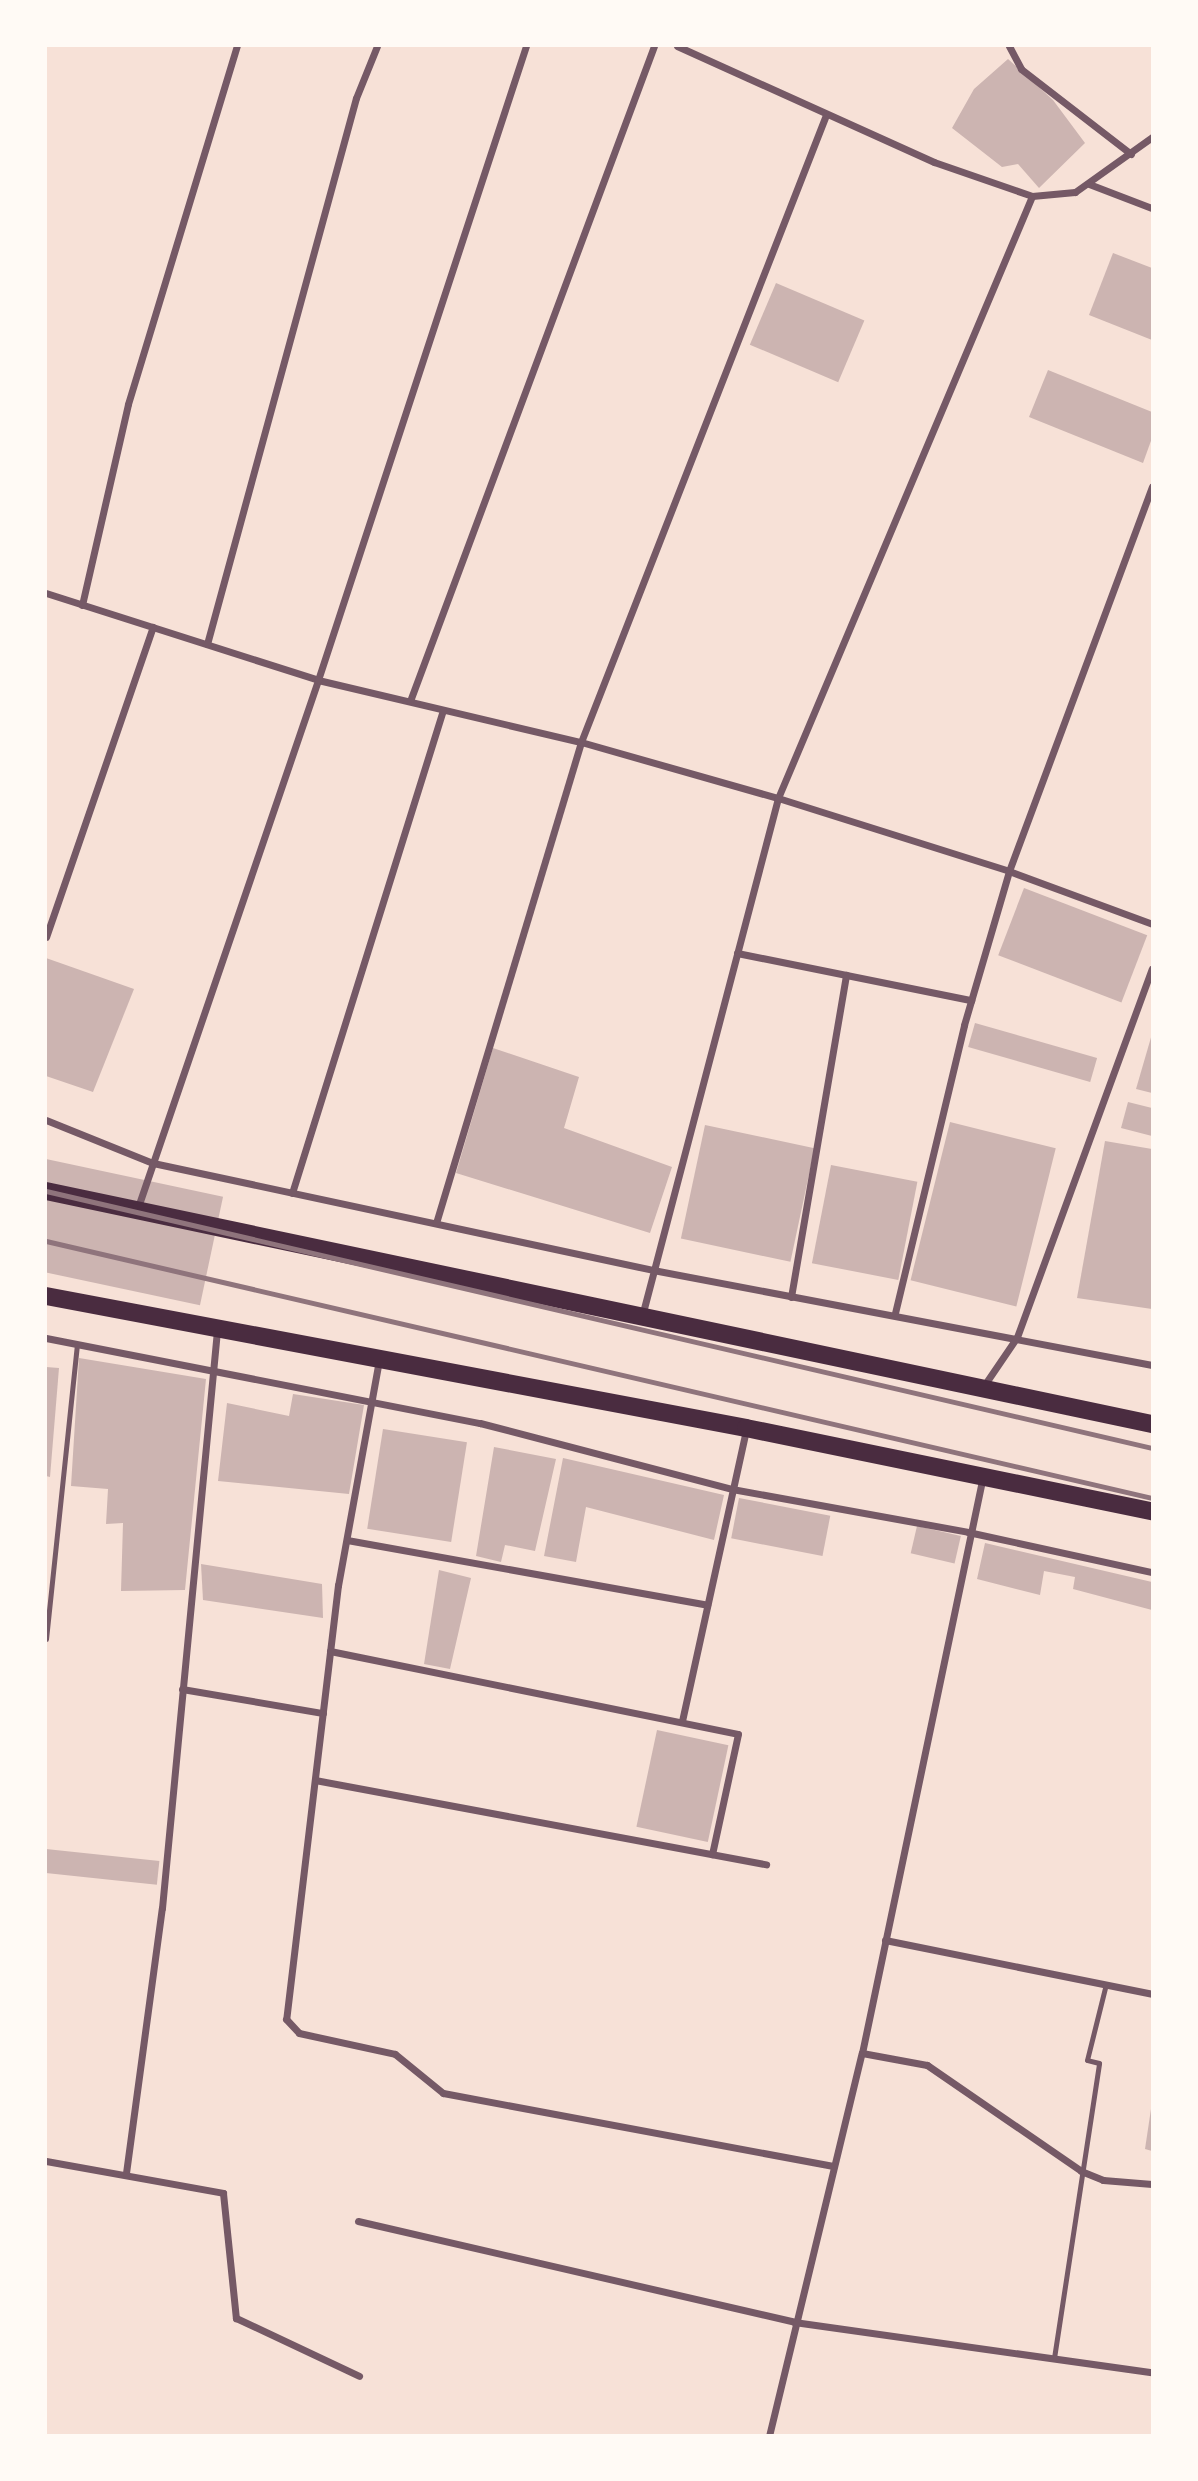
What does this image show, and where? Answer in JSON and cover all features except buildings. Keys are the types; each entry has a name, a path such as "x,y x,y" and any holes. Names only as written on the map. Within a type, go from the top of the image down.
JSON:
{"main road":[{"path":"46,1191 1153,1424"},
{"path":"46,1296 746,1428 1153,1511"}],"street":[{"path":"82,604 128,404 237,46"},
{"path":"208,644 356,98 377,46"},
{"path":"137,1210 318,680 526,46"},
{"path":"410,701 654,46"},
{"path":"677,46 934,162 1032,196 1054,198 1089,184 1153,137"},
{"path":"1009,46 1021,69 1131,154"},
{"path":"436,1223 581,742 826,115"},
{"path":"1089,184 1153,208"},
{"path":"642,1316 778,798 1032,196"},
{"path":"895,1313 971,1000 1009,872 1153,487"},
{"path":"46,593 318,680 581,742 778,798 1009,872 1153,924"},
{"path":"46,937 153,627"},
{"path":"292,1193 443,710"},
{"path":"737,953 971,1000"},
{"path":"983,1387 1017,1337 1153,969"},
{"path":"792,1297 846,975"},
{"path":"46,1120 153,1164 653,1270 792,1297 895,1313 1153,1366"},
{"path":"126,2173 162,1908 217,1329"},
{"path":"46,1338 480,1423 732,1489 968,1531 1153,1572"},
{"path":"379,1360 330,1651 285,2006 291,2027 312,2037 395,2054 443,2093 833,2166"},
{"path":"682,1721 746,1428"},
{"path":"769,2435 794,2322 862,2053 968,1531 983,1476"},
{"path":"347,1540 707,1605"},
{"path":"330,1651 738,1734 712,1854"},
{"path":"182,1689 323,1713"},
{"path":"315,1780 766,1864"},
{"path":"884,1940 1153,1994"},
{"path":"862,2053 927,2065 1081,2171 1103,2180 1153,2184"},
{"path":"46,2161 126,2173 223,2193 236,2318 359,2376"},
{"path":"358,2221 794,2322 1153,2372"}],"lane":[{"path":"46,1639 77,1344"},
{"path":"1054,2358 1099,2063 1087,2060 1106,1984"}],"railway":[{"path":"46,1191 1152,1448"},
{"path":"46,1241 1152,1498"}]}
